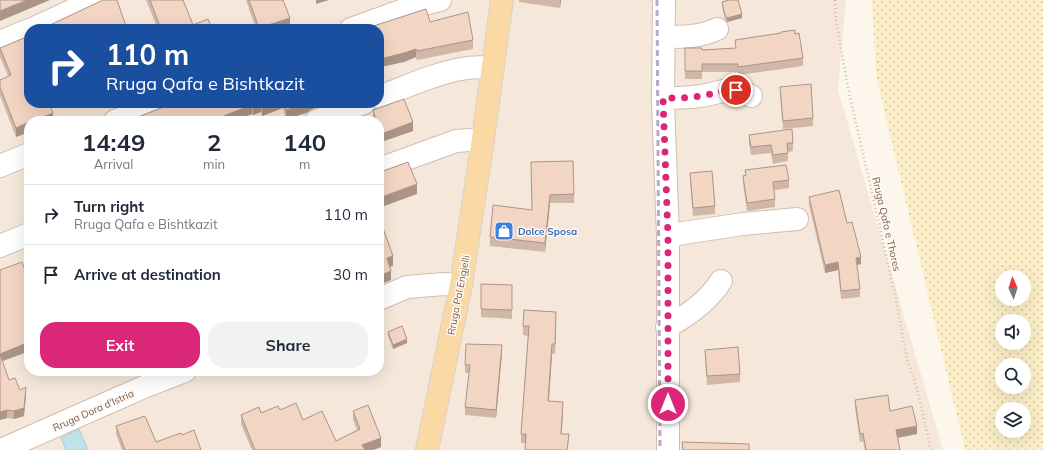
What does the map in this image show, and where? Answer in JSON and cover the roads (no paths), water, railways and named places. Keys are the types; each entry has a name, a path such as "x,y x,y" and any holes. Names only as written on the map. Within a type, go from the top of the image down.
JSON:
{"main road":[{"name":"Rruga Pal Engjelli","path":"427,450 461,284 502,0"}],"street":[{"path":"43,24 94,0"},
{"path":"365,24 412,7 440,0"},
{"path":"664,0 663,98 668,237 668,450"},
{"path":"664,37 688,37 708,33 718,29"},
{"path":"0,42 24,32"},
{"path":"384,96 438,75 461,69 475,67 492,68"},
{"path":"663,98 702,96 725,90 743,91 752,96"},
{"path":"128,116 148,108"},
{"path":"329,116 351,108"},
{"path":"384,167 456,141 483,139"},
{"path":"0,166 24,156"},
{"path":"668,237 683,233 743,224 797,219"},
{"path":"0,246 24,236"},
{"path":"667,328 691,312 721,281"},
{"path":"384,297 408,287 461,284"},
{"name":"Rruga Dora d'Istria","path":"2,450 146,386 173,376"}],"water":[{"path":"79,429 88,450 66,450 61,438"}],"railway":[{"path":"657,0 660,450"}],"place":[{"name":"Dolce Sposa","path":"504,231"}]}
